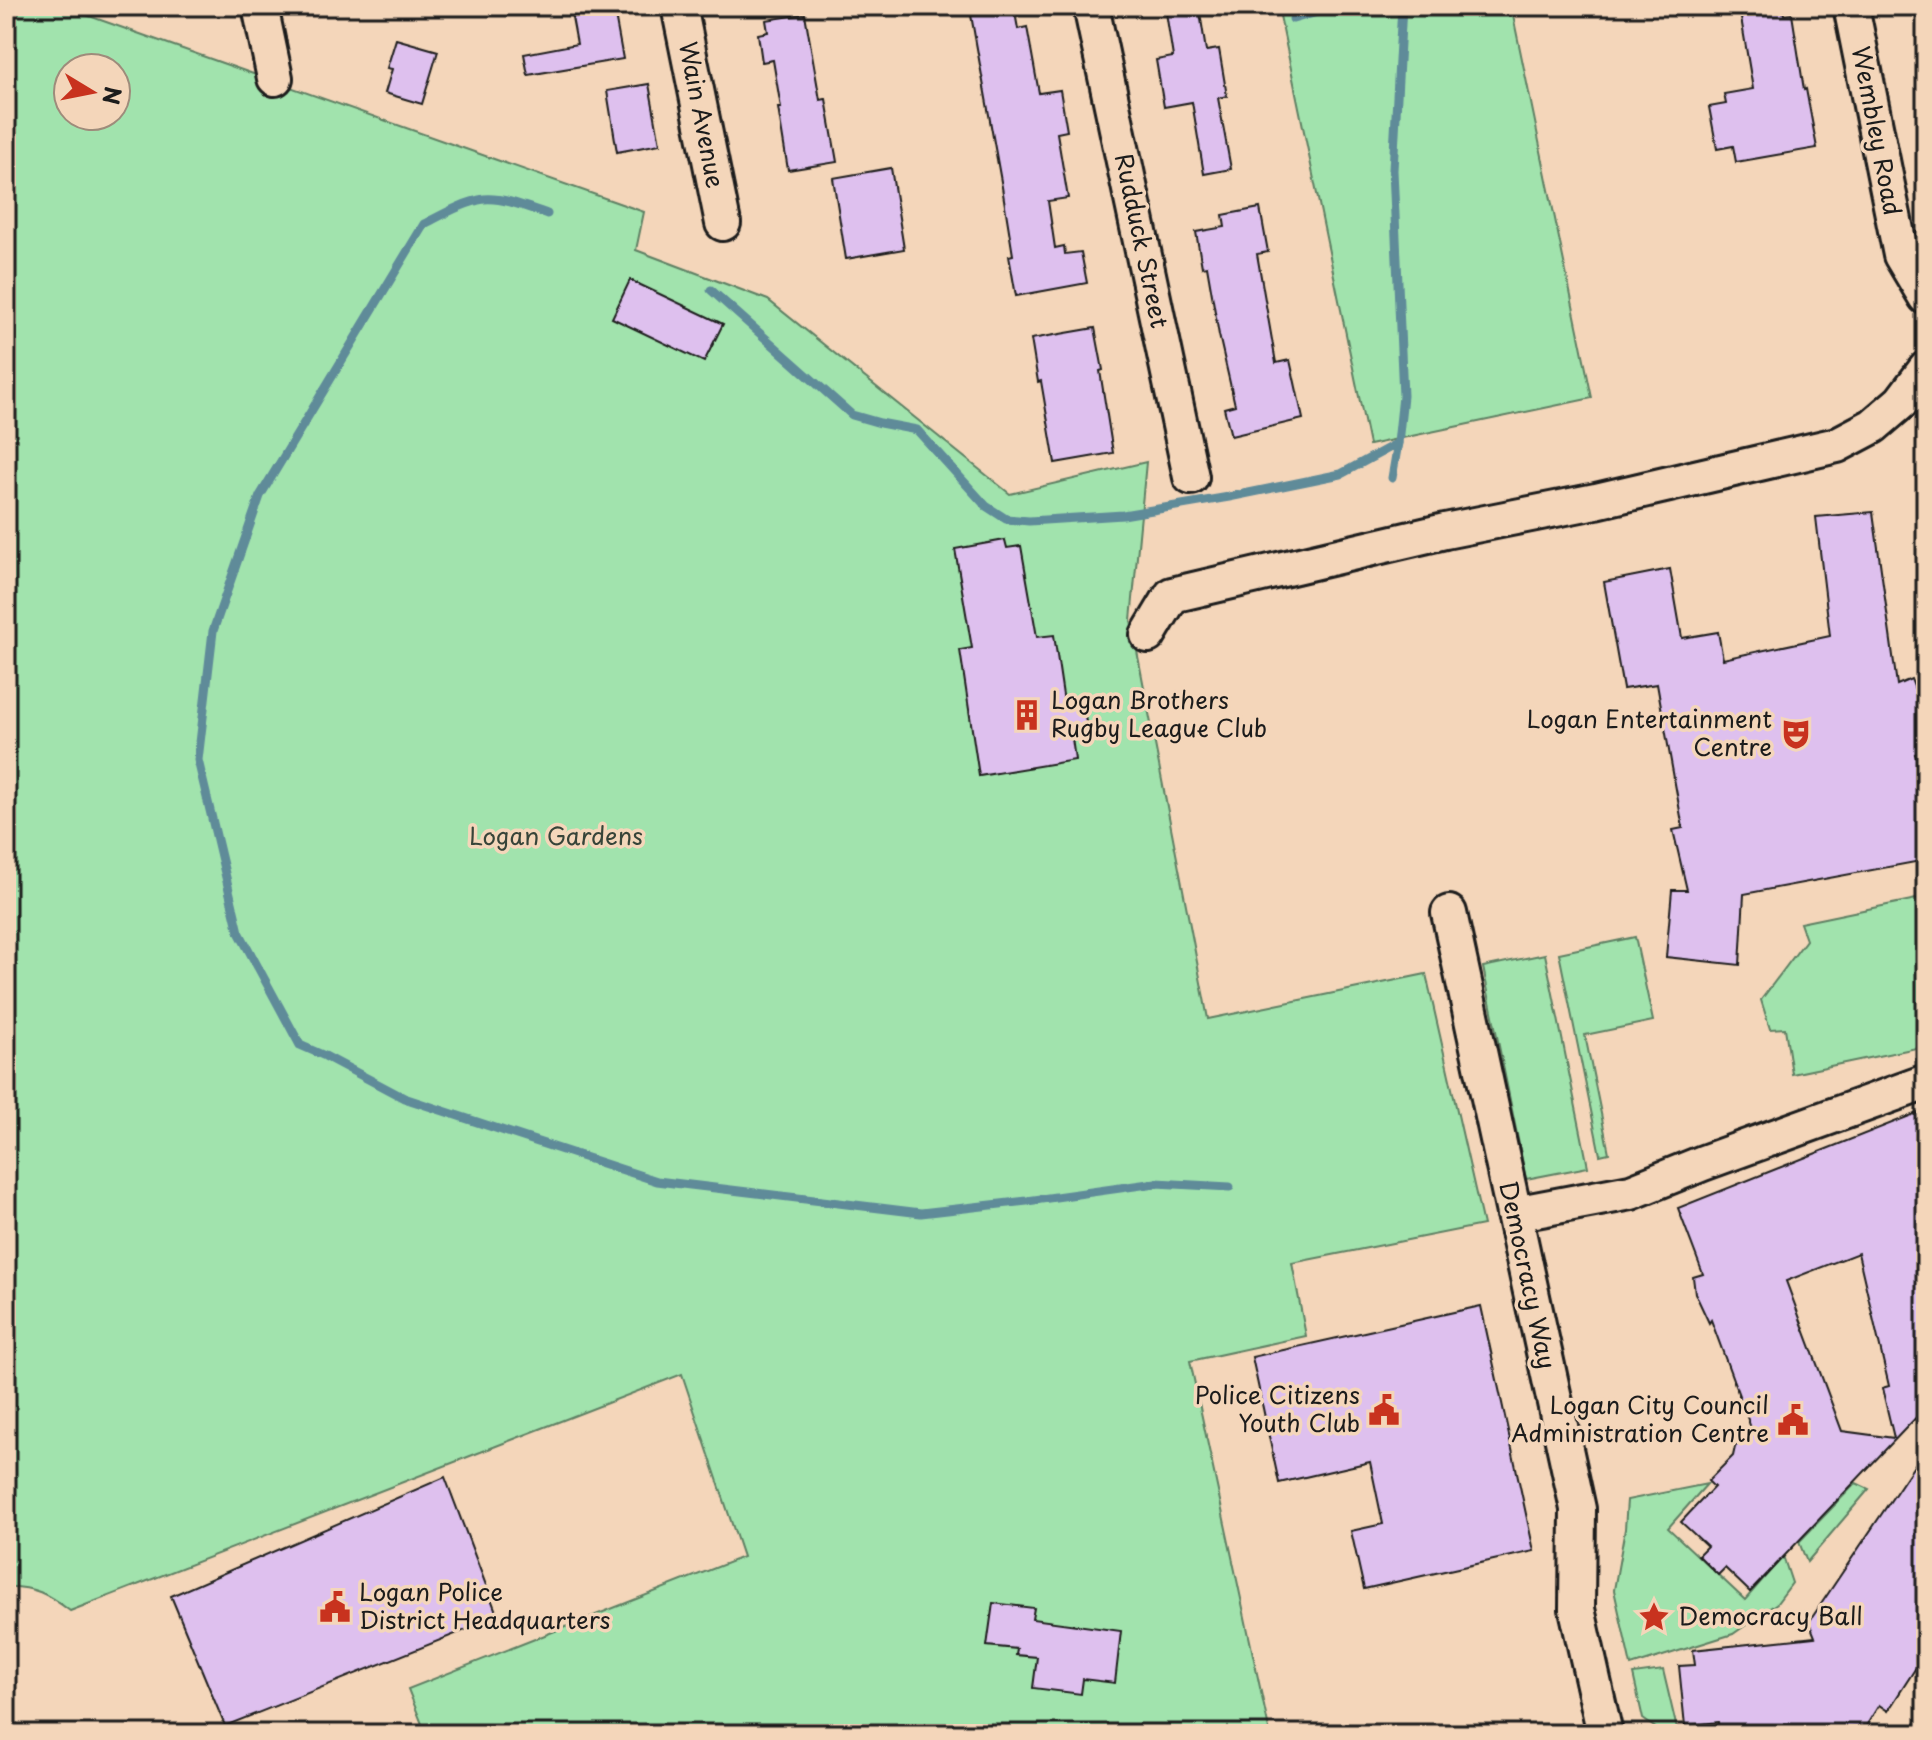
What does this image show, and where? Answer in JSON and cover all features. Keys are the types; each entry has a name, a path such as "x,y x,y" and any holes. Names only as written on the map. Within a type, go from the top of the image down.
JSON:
{"street":[{"path":"260,6 275,78"},
{"name":"Wain Avenue","path":"679,6 723,223"},
{"name":"Rudduck Street","path":"1091,6 1191,477"},
{"name":"Wembley Road","path":"1851,6 1901,255 1926,297"},
{"path":"1148,635 1172,595 1837,445 1883,418 1901,402 1926,369"},
{"name":"Democracy Way","path":"1449,913 1578,1509 1577,1609 1605,1734"},
{"path":"1514,1214 1631,1192 1926,1082"}],"green space":[{"name":"Logan Gardens","path":"6,6 61,6 644,212 636,250 768,300 1010,494 1146,462 1131,620 1208,1019 1426,974 1483,1225 1292,1263 1306,1336 1190,1361 1270,1734 426,1734 408,1689 743,1557 682,1374 70,1611 40,1592 6,1587"},
{"path":"1278,6 1511,6 1592,398 1369,445"},
{"path":"1926,897 1926,1046 1792,1074 1785,1028 1770,1029 1761,1000 1806,940 1800,923"},
{"path":"1635,937 1653,1021 1585,1035 1609,1153 1600,1155 1559,953"},
{"path":"1545,954 1588,1167 1526,1179 1483,967"},
{"path":"1856,1483 1869,1489 1807,1562 1799,1542"},
{"path":"1707,1484 1668,1528 1745,1600 1783,1556 1792,1583 1777,1603 1733,1634 1631,1666 1614,1590 1627,1500"},
{"path":"1663,1670 1677,1729 1694,1727 1696,1734 1664,1734 1643,1719 1633,1674"}],"building":[{"path":"1165,6 1199,6 1206,51 1219,49 1227,96 1218,98 1231,169 1204,174 1192,102 1164,107 1156,60 1173,57"},
{"path":"1739,6 1782,6 1784,15 1792,14 1817,148 1736,162 1733,146 1717,149 1709,107 1726,104 1724,94 1753,89"},
{"path":"1014,7 1018,29 1027,27 1039,93 1060,90 1067,131 1057,133 1068,198 1048,201 1055,248 1064,246 1065,254 1081,252 1087,283 1016,296 1009,256 1013,255 971,15"},
{"path":"614,10 623,59 528,75 524,54 577,44 572,17"},
{"path":"805,14 820,100 826,99 837,162 788,170 773,60 762,62 758,34 768,32 766,20"},
{"path":"396,39 438,51 422,104 385,93 392,69 387,68"},
{"path":"649,84 660,144 617,152 607,91"},
{"path":"891,168 904,249 846,259 833,178"},
{"path":"1260,208 1268,252 1257,254 1276,363 1290,360 1303,419 1231,436 1224,408 1235,405 1207,266 1202,267 1196,232 1225,227 1223,215"},
{"path":"630,280 723,324 704,362 612,318"},
{"path":"1095,328 1113,453 1055,463 1031,339"},
{"name":"Logan Entertainment Centre","path":"1873,512 1897,685 1911,679 1926,718 1926,749 1915,754 1926,780 1926,860 1744,894 1740,965 1666,957 1672,890 1687,890 1673,830 1683,828 1657,684 1623,689 1604,582 1670,569 1682,638 1718,632 1723,659 1830,636 1816,517"},
{"name":"Logan Brothers Rugby League Club","path":"1005,540 1007,548 1021,546 1037,637 1054,635 1064,702 1082,699 1087,728 1071,731 1075,760 979,776 960,650 972,648 955,549"},
{"name":"Logan City Council Administration Centre","path":"1917,1113 1926,1136 1926,1407 1750,1592 1725,1568 1718,1575 1698,1555 1707,1546 1681,1522 1714,1487 1708,1481 1733,1456 1735,1447 1751,1428 1711,1320 1709,1323 1695,1293 1693,1277 1703,1274 1678,1208","holes":["1858,1253 1889,1386 1882,1388 1894,1438 1842,1431 1786,1281"]},
{"name":"Police Citizens Youth Club","path":"1481,1306 1534,1551 1364,1589 1351,1531 1383,1524 1370,1462 1279,1483 1252,1357"},
{"path":"1926,1448 1926,1652 1888,1711 1879,1705 1866,1726 1803,1734 1719,1734 1718,1722 1685,1726 1679,1666 1695,1665 1693,1650 1815,1637 1809,1622"},
{"name":"Logan Police District Headquarters","path":"445,1477 498,1617 225,1726 171,1596"},
{"path":"993,1603 1034,1608 1032,1619 1121,1631 1115,1683 1083,1679 1081,1694 1033,1688 1037,1657 1016,1655 1017,1649 987,1646"}],"waterway":[{"path":"1293,19 1338,6"},
{"path":"1392,478 1403,396 1393,170 1402,6"},
{"path":"547,214 508,201 484,199 424,224 260,496 213,631 198,760 239,932 300,1045 404,1098 657,1181 921,1213 1156,1183 1230,1187"},
{"path":"711,290 852,415 917,430 986,506 1006,519 1029,521 1123,515 1229,497 1341,474 1398,443"}],"place":[{"name":"Logan Brothers Rugby League Club","path":"1027,715"},
{"name":"Logan Entertainment Centre","path":"1796,734"},
{"name":"Police Citizens Youth Club","path":"1384,1410"},
{"name":"Logan City Council Administration Centre","path":"1793,1420"},
{"name":"Logan Police District Headquarters","path":"335,1607"},
{"name":"Democracy Ball","path":"1654,1617"}]}
